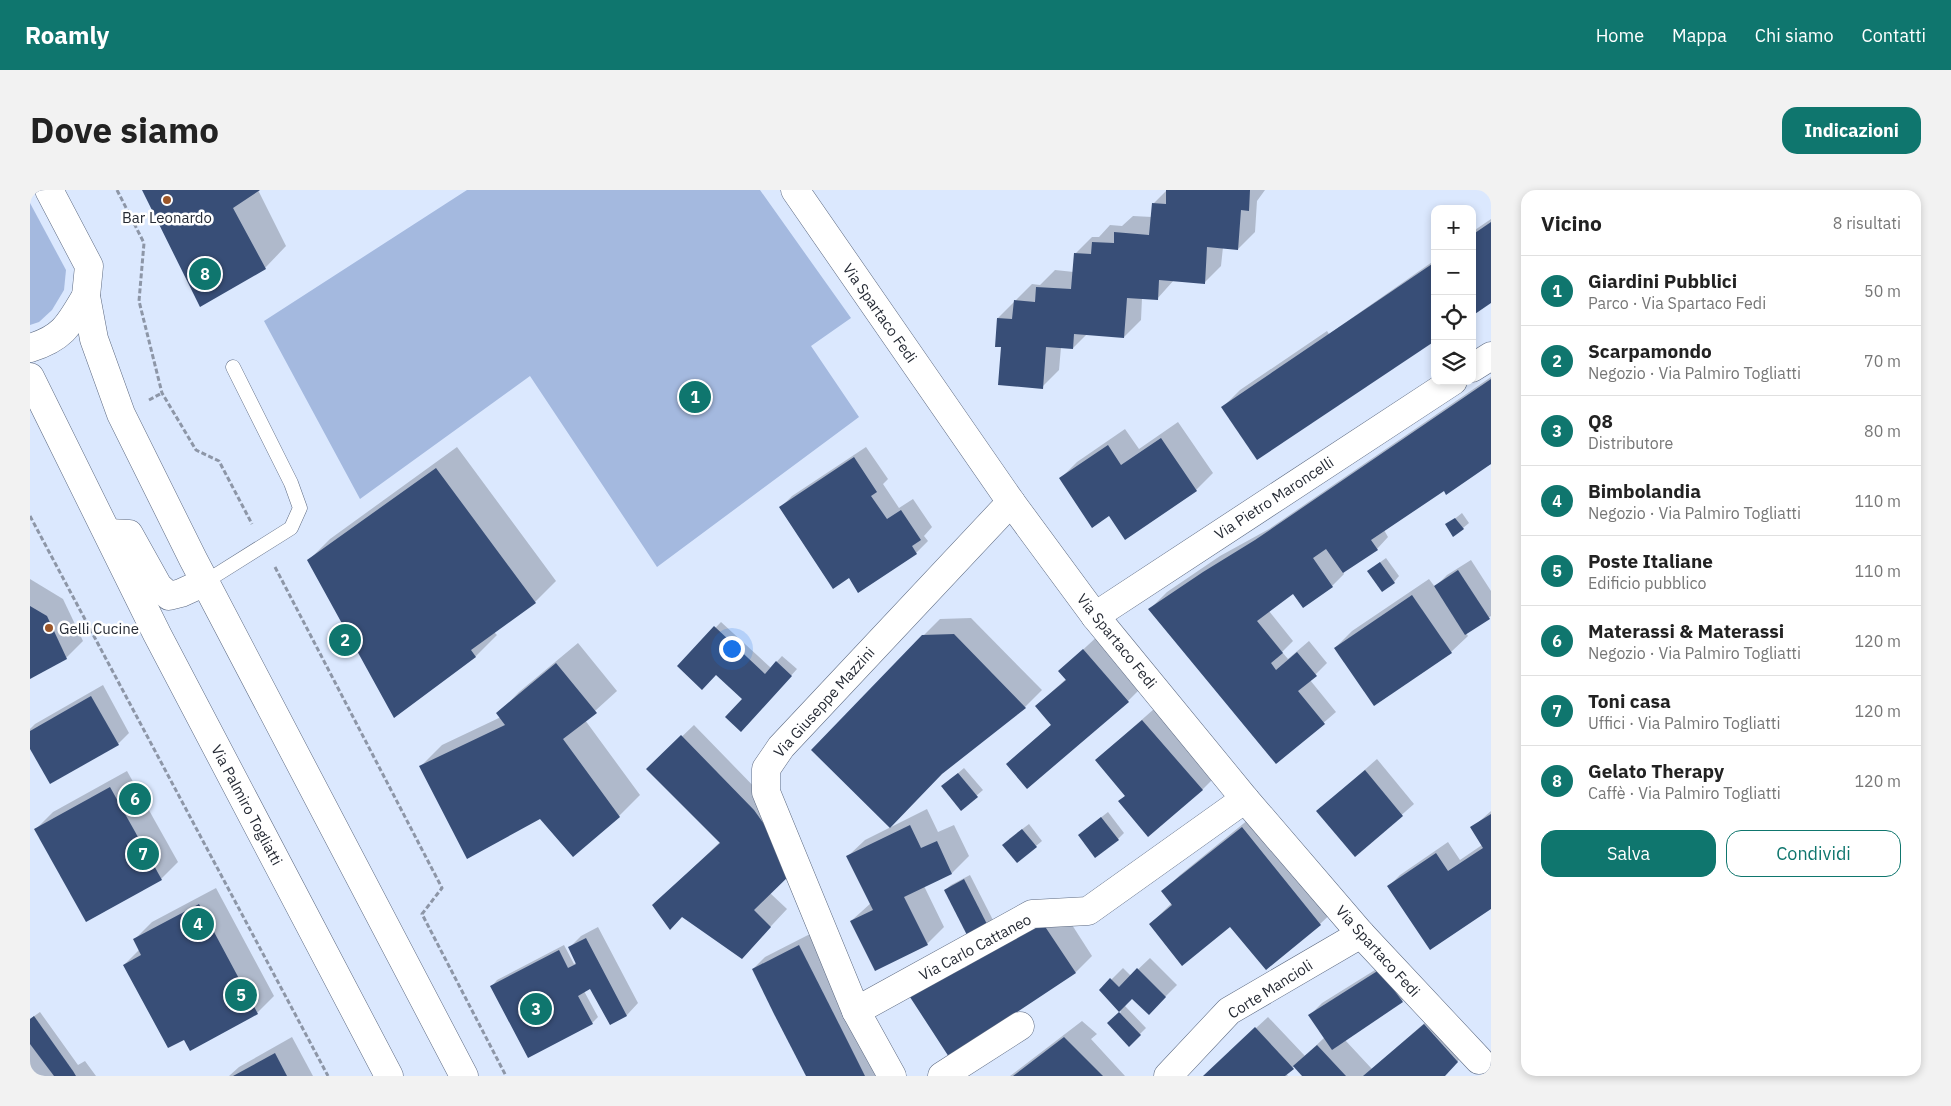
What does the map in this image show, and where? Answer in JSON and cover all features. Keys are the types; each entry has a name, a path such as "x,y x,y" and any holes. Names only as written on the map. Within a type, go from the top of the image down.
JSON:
{"street":[{"path":"49,190 89,266 86,296 94,339 121,414 205,582 464,1076"},
{"name":"Via Spartaco Fedi","path":"795,190 1011,502 1095,616 1245,799 1360,934 1478,1062"},
{"path":"30,348 50,342 70,324 86,296"},
{"path":"1476,365 1491,356"},
{"name":"Via Palmiro Togliatti","path":"30,378 41,419 108,533 157,634 389,1076"},
{"name":"Via Pietro Maroncelli","path":"1095,616 1446,385"},
{"name":"Via Giuseppe Mazzini","path":"892,1076 856,1011 766,792 766,769 781,747 1011,502"},
{"path":"108,533 130,534 158,586 169,596 181,593 205,582"},
{"name":"Via Carlo Cattaneo","path":"856,1011 1032,914 1088,912 1245,799"},
{"name":"Corte Mancioli","path":"1168,1076 1229,1011 1360,934"},
{"path":"942,1076 1020,1026"}],"lane":[{"path":"205,582 291,528 300,508 291,483 233,367"}],"path":[{"path":"117,190 144,243 140,301 162,393 196,450 220,461 442,888 422,914 506,1076"},
{"path":"30,516 328,1076"}],"shaded area":[{"path":"467,190 760,190 851,318 811,346 859,417 657,567 530,376 360,499 264,321"},
{"path":"30,203 66,270 64,290 52,310 39,322 30,325"}],"building":[{"path":"142,190 260,190 233,208 266,269 200,307"},
{"path":"1166,190 1250,190 1249,211 1241,210 1238,250 1207,247 1205,284 1159,280 1158,300 1127,298 1124,338 1074,334 1073,349 1046,347 1043,389 998,385 1001,347 995,347 997,318 1012,319 1014,300 1035,302 1036,287 1071,289 1074,253 1091,254 1092,242 1114,243 1114,232 1149,235 1152,203 1166,204"},
{"path":"1491,222 1491,303 1476,313 1476,250 1476,232"},
{"path":"1431,265 1431,344 1257,460 1221,407"},
{"path":"1491,379 1491,464 1446,495 1444,491 1371,540 1378,550 1343,573 1326,549 1313,558 1333,587 1303,608 1293,594 1257,621 1283,653 1271,663 1276,670 1297,652 1317,676 1298,691 1325,724 1276,764 1148,609 1255,540"},
{"path":"1161,438 1197,491 1125,540 1109,516 1092,528 1059,478 1108,445 1121,465"},
{"path":"854,457 877,492 871,496 887,519 901,510 921,540 912,546 917,554 858,593 849,578 833,589 779,507"},
{"path":"436,468 536,603 471,650 476,657 394,718 307,560"},
{"path":"1455,518 1464,529 1453,537 1445,524"},
{"path":"1380,562 1395,583 1382,592 1367,571"},
{"path":"1458,570 1490,619 1465,635 1434,586"},
{"path":"1412,595 1452,653 1374,706 1334,648"},
{"path":"30,606 47,616 67,659 30,679"},
{"path":"714,626 765,674 776,661 792,676 741,732 725,717 742,699 716,675 702,690 677,666"},
{"path":"954,634 1026,708 942,774 890,828 811,750 922,635"},
{"path":"1083,649 1129,702 1027,789 1006,764 1051,725 1035,706 1066,680 1058,671"},
{"path":"556,663 597,713 563,739 620,817 573,857 540,819 467,859 419,766 505,725 496,713"},
{"path":"91,696 119,745 50,784 30,749 30,731"},
{"path":"1142,720 1203,790 1148,837 1118,801 1125,796 1095,760"},
{"path":"681,735 754,810 781,848 793,872 754,910 771,927 742,959 682,917 670,930 652,905 720,843 646,769"},
{"path":"1365,770 1403,816 1355,857 1316,811"},
{"path":"958,773 978,797 961,811 941,786"},
{"path":"110,787 162,880 86,922 34,829"},
{"path":"1491,814 1491,909 1430,950 1387,886 1436,853 1448,871 1483,848 1470,827"},
{"path":"1101,817 1119,840 1095,858 1078,835"},
{"path":"910,825 921,848 937,841 952,874 904,897 928,945 875,971 850,921 873,910 846,856"},
{"path":"1242,827 1321,925 1266,970 1230,927 1182,966 1149,924 1172,905 1161,891"},
{"path":"1022,829 1037,847 1017,863 1002,845"},
{"path":"964,879 989,928 969,939 944,890"},
{"path":"199,904 258,1014 190,1051 184,1040 168,1048 123,965 141,955 133,939"},
{"path":"1040,919 1076,973 949,1057 908,994 959,961 964,968"},
{"path":"586,938 627,1016 610,1025 590,989 578,996 593,1024 528,1058 490,986 559,950 568,968 576,964 568,947"},
{"path":"799,945 865,1076 806,1076 774,1014 752,969"},
{"path":"1137,968 1166,997 1149,1015 1132,999 1119,1012 1099,990 1110,978 1119,987"},
{"path":"1379,970 1403,1002 1332,1050 1308,1015"},
{"path":"1119,1012 1141,1035 1129,1047 1107,1023"},
{"path":"34,1016 76,1076 54,1076 30,1044 30,1019"},
{"path":"1424,1024 1458,1062 1445,1076 1363,1076"},
{"path":"1255,1027 1294,1069 1285,1076 1203,1076"},
{"path":"1064,1037 1103,1076 1013,1076"},
{"path":"1317,1045 1346,1076 1302,1076 1293,1066"},
{"path":"275,1053 287,1076 233,1076"}],"place":[{"name":"Bar Leonardo","path":"167,200"},
{"name":"Gelato Therapy","path":"205,274"},
{"name":"Giardini Pubblici","path":"695,397"},
{"name":"Gelli Cucine","path":"49,628"},
{"name":"Scarpamondo","path":"345,640"},
{"name":"Materassi & Materassi","path":"135,799"},
{"name":"Toni casa","path":"143,854"},
{"name":"Bimbolandia","path":"198,924"},
{"name":"Poste Italiane","path":"241,995"},
{"name":"Q8","path":"536,1009"}]}
